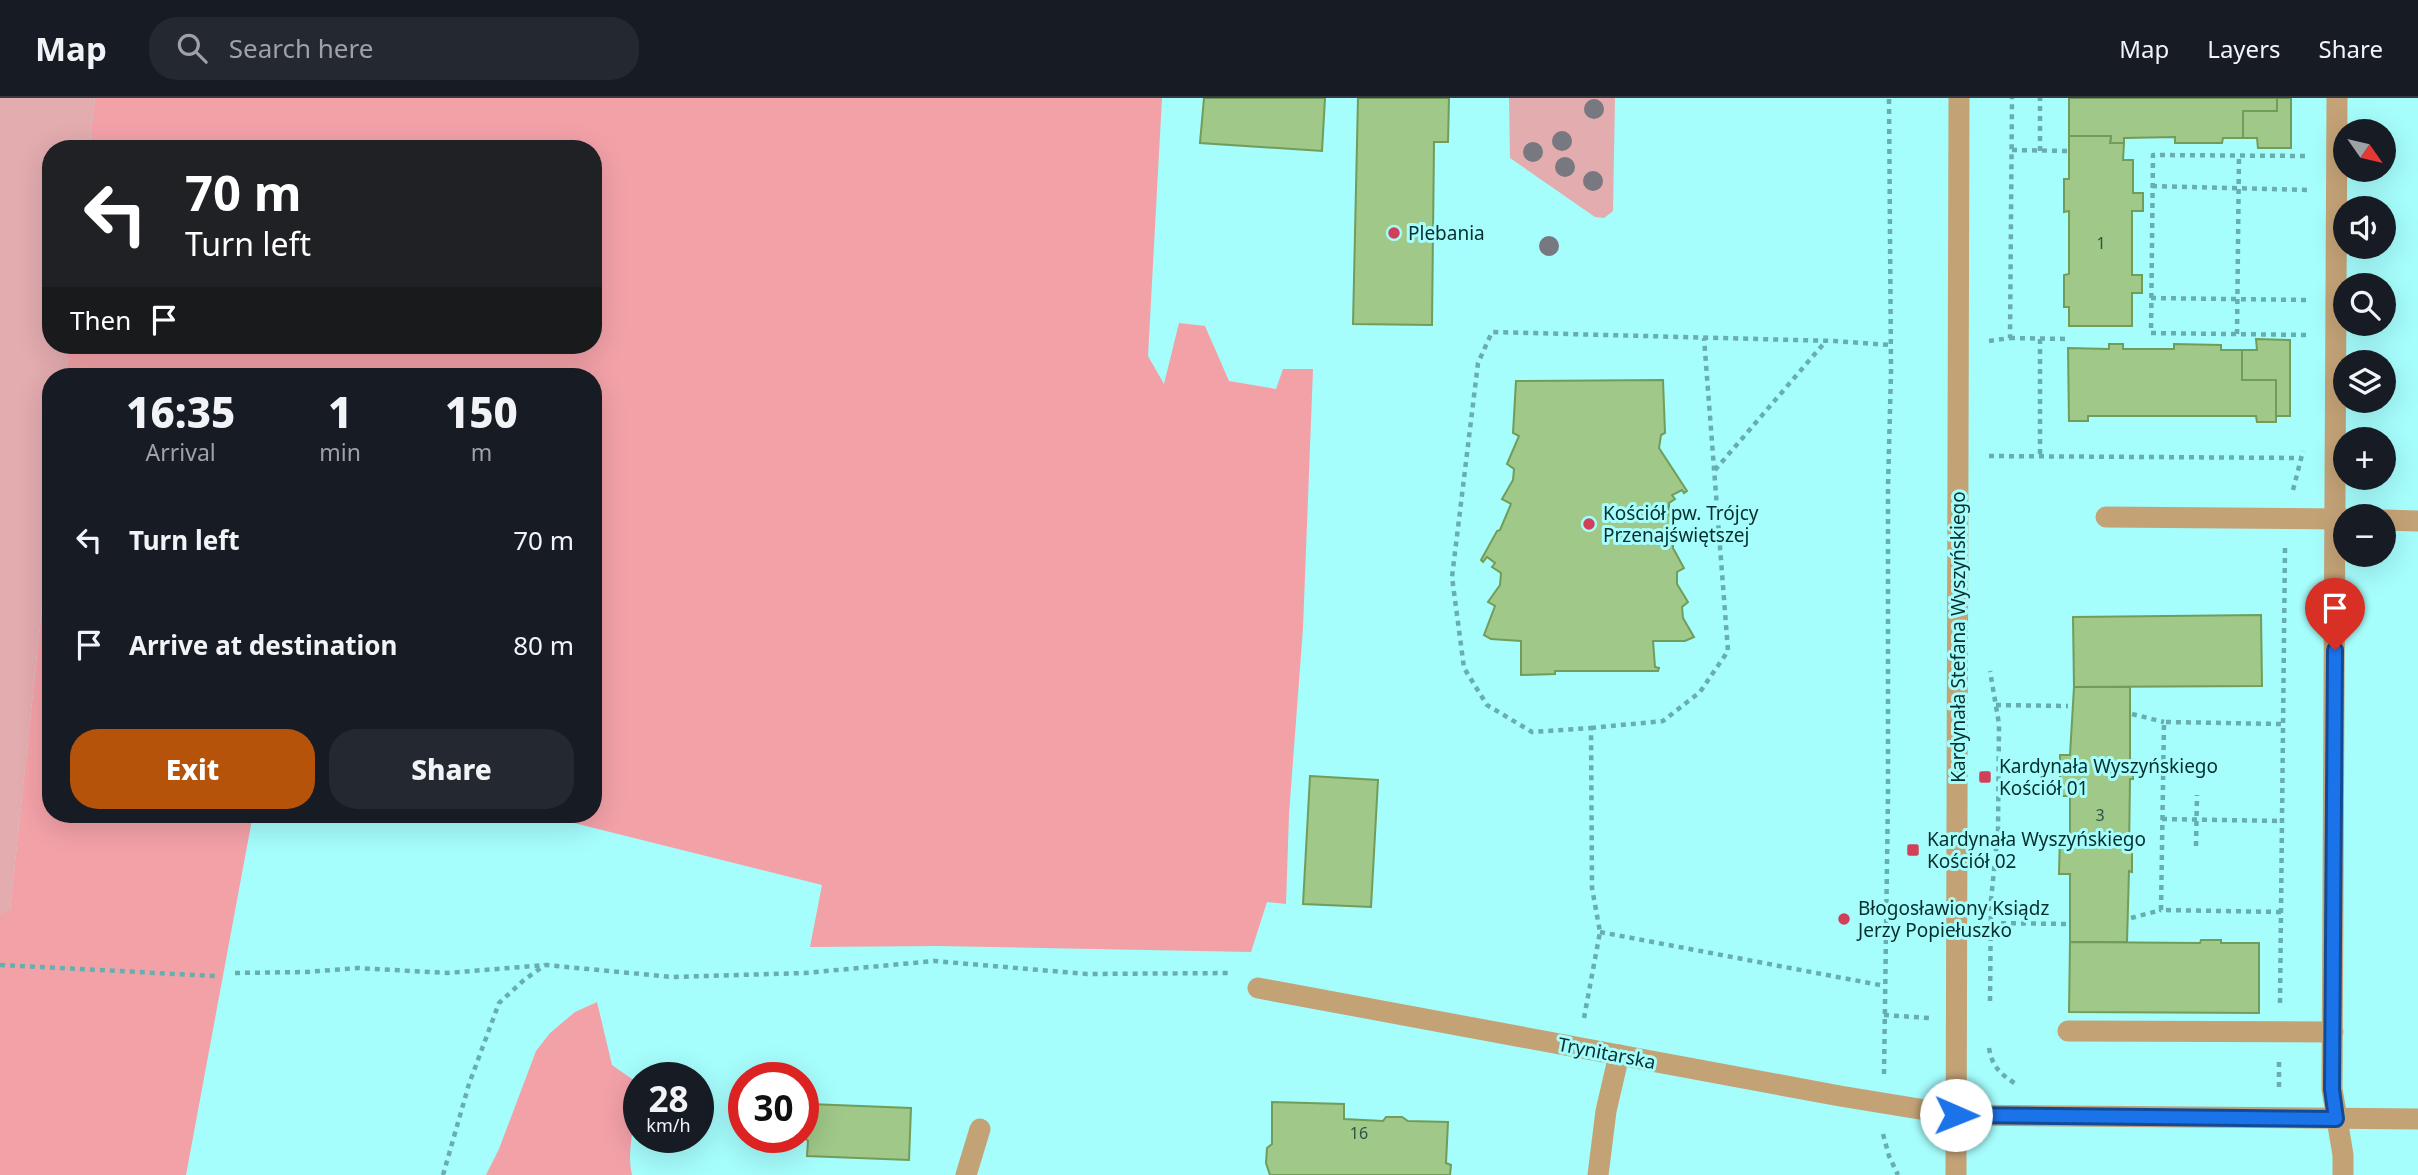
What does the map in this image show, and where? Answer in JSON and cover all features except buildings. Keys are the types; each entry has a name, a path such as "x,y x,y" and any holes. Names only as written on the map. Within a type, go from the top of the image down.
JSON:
{"street":[{"name":"Kardynała Stefana Wyszyńskiego","path":"1956,1175 1959,98"},
{"path":"2337,98 2341,504"},
{"path":"2106,517 2333,519"},
{"path":"2396,520 2418,521"},
{"path":"2340,567 2332,1089 2343,1155 2343,1175"},
{"name":"Trynitarska","path":"1258,988 1956,1115 2418,1119"},
{"path":"2068,1031 2333,1031"},
{"path":"1598,1175 1606,1111 1619,1055"},
{"path":"966,1175 980,1129"}],"path":[{"path":"1884,1074 1888,795 1889,98"},
{"path":"2010,338 2012,98"},
{"path":"2040,98 2040,151"},
{"path":"2012,150 2068,151"},
{"path":"2311,156 2153,155 2151,333 2313,335"},
{"path":"2237,334 2239,155"},
{"path":"2152,186 2312,190 2312,179"},
{"path":"2151,298 2313,300"},
{"path":"1704,338 1728,651 1700,692 1663,721 1532,732 1487,705 1464,668 1452,577 1478,363 1492,332 1826,341 1890,345"},
{"path":"2040,339 2040,457"},
{"path":"1989,350 1989,340 2069,339"},
{"path":"1714,471 1826,341"},
{"path":"1989,444 1989,469"},
{"path":"2279,1089 2285,518 2304,447"},
{"path":"1989,456 2301,458"},
{"path":"1989,666 1999,724 1998,830 1992,890 1990,1004"},
{"path":"1996,705 2068,706"},
{"path":"2132,714 2164,722 2283,724"},
{"path":"2161,910 2164,722"},
{"path":"1579,1048 1600,932 1592,888 1591,728"},
{"path":"2196,846 2197,795"},
{"path":"2162,819 2282,821"},
{"path":"2131,918 2161,910 2281,912"},
{"path":"1991,923 2066,924"},
{"path":"1600,932 1885,986"},
{"path":"235,974 358,968 447,973 546,965 672,977 805,973 934,961 1087,974 1230,972 1258,988"},
{"path":"0,965 216,976"},
{"path":"443,1175 469,1084 499,1003 524,980 546,965"},
{"path":"1884,1015 1934,1018"},
{"path":"1883,1134 1898,1175"}],"shaded area":[{"path":"0,98 95,98 90,140 42,140 42,354 68,354 67,368 42,368 42,607 10,911 0,913"},
{"path":"95,98 1162,98 1148,356 1164,384 1179,323 1205,326 1229,381 1276,389 1283,369 1313,369 1303,628 1289,814 1286,904 1267,902 1251,952 938,946 810,947 822,885 574,823 602,823 602,368 67,368 68,354 602,354 602,140 90,140"},
{"path":"1509,98 1615,98 1613,211 1604,218 1595,217 1510,158"},
{"path":"42,606 42,823 251,823 186,1175 0,1175 0,913 10,910"},
{"path":"597,1002 612,1065 623,1073 623,1153 630,1153 632,1175 486,1175 499,1149 536,1051 550,1033 575,1012"}],"place":[{"name":"Plebania","path":"1394,233"},
{"name":"Kościół pw. Trójcy Przenajświętszej","path":"1589,524"},
{"name":"Kardynała Wyszyńskiego Kościół 01","path":"1985,777"},
{"name":"Kardynała Wyszyńskiego Kościół 02","path":"1913,850"},
{"name":"Błogosławiony Ksiądz Jerzy Popiełuszko","path":"1844,919"}],"route":[{"path":"1956,1115 2336,1119 2332,1089 2335,650"}]}
